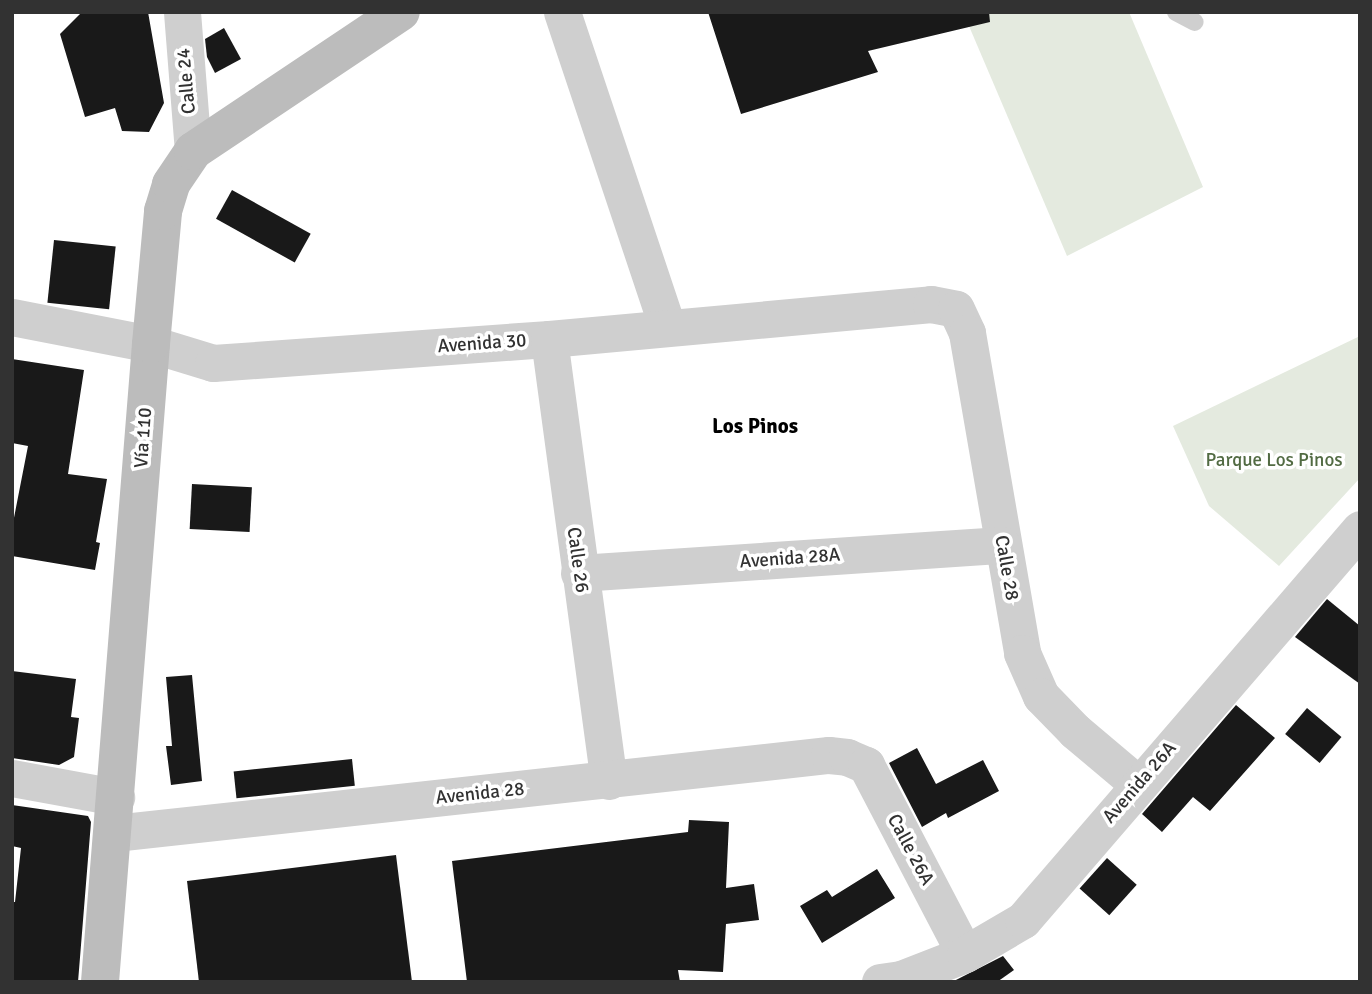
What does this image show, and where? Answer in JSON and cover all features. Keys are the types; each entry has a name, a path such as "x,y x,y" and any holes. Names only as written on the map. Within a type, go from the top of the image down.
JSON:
{"main road":[{"name":"Vía 110","path":"100,982 151,344 163,211 171,184 194,151 370,23 401,12"}],"street":[{"name":"Calle 24","path":"181,12 194,151"},
{"path":"562,12 668,328"},
{"name":"Avenida 30","path":"12,317 151,344 213,363 549,339 931,304 956,309"},
{"name":"Calle 28","path":"956,309 968,333 1022,653 1041,696 1075,731 1138,784"},
{"name":"Calle 26","path":"549,339 609,781"},
{"name":"Avenida 26A","path":"880,982 901,979 965,954 1023,920 1360,529"},
{"name":"Avenida 28A","path":"579,573 1002,545"},
{"name":"Avenida 28","path":"12,778 115,815 609,781 829,755 846,757"},
{"name":"Calle 26A","path":"846,757 866,765 965,954"}],"lane":[{"path":"1176,12 1195,22"}],"green space":[{"path":"963,12 1129,12 1203,187 1067,256"},
{"name":"Parque Los Pinos","path":"1360,336 1360,478 1279,566 1209,506 1173,426"}],"building":[{"path":"82,12 148,12 164,103 149,132 122,131 115,108 85,117 60,34"},
{"path":"708,12 989,12 990,22 868,51 878,72 741,114"},
{"path":"224,28 241,59 215,73 207,57 205,39"},
{"path":"232,190 311,234 295,262 216,219"},
{"path":"54,240 116,246 109,309 47,303"},
{"path":"12,359 84,370 68,474 107,479 96,542 100,543 95,570 12,556 12,528 28,446 12,443"},
{"path":"192,484 252,487 250,532 190,529"},
{"path":"1327,599 1360,626 1360,684 1295,637"},
{"path":"12,671 76,679 71,717 79,718 74,757 59,765 12,758"},
{"path":"192,675 202,781 171,785 166,746 172,746 166,677"},
{"path":"1236,705 1275,738 1210,811 1193,797 1162,832 1142,814"},
{"path":"1307,708 1341,737 1320,763 1285,734"},
{"path":"917,748 936,784 983,760 999,791 948,818 946,813 922,827 889,763"},
{"path":"352,759 355,786 236,798 234,771"},
{"path":"12,805 88,816 91,822 78,982 12,982 12,902 15,902 21,848 12,846"},
{"path":"689,820 729,822 726,888 754,884 759,920 726,924 723,972 678,970 680,982 467,982 452,861 688,832"},
{"path":"396,855 412,982 199,982 187,881"},
{"path":"1107,858 1137,885 1109,915 1080,888"},
{"path":"877,869 895,898 822,943 800,906 827,890 832,897"},
{"path":"1003,956 1014,970 997,982 952,982"}],"district":[{"name":"Los Pinos","path":"755,426"}]}
